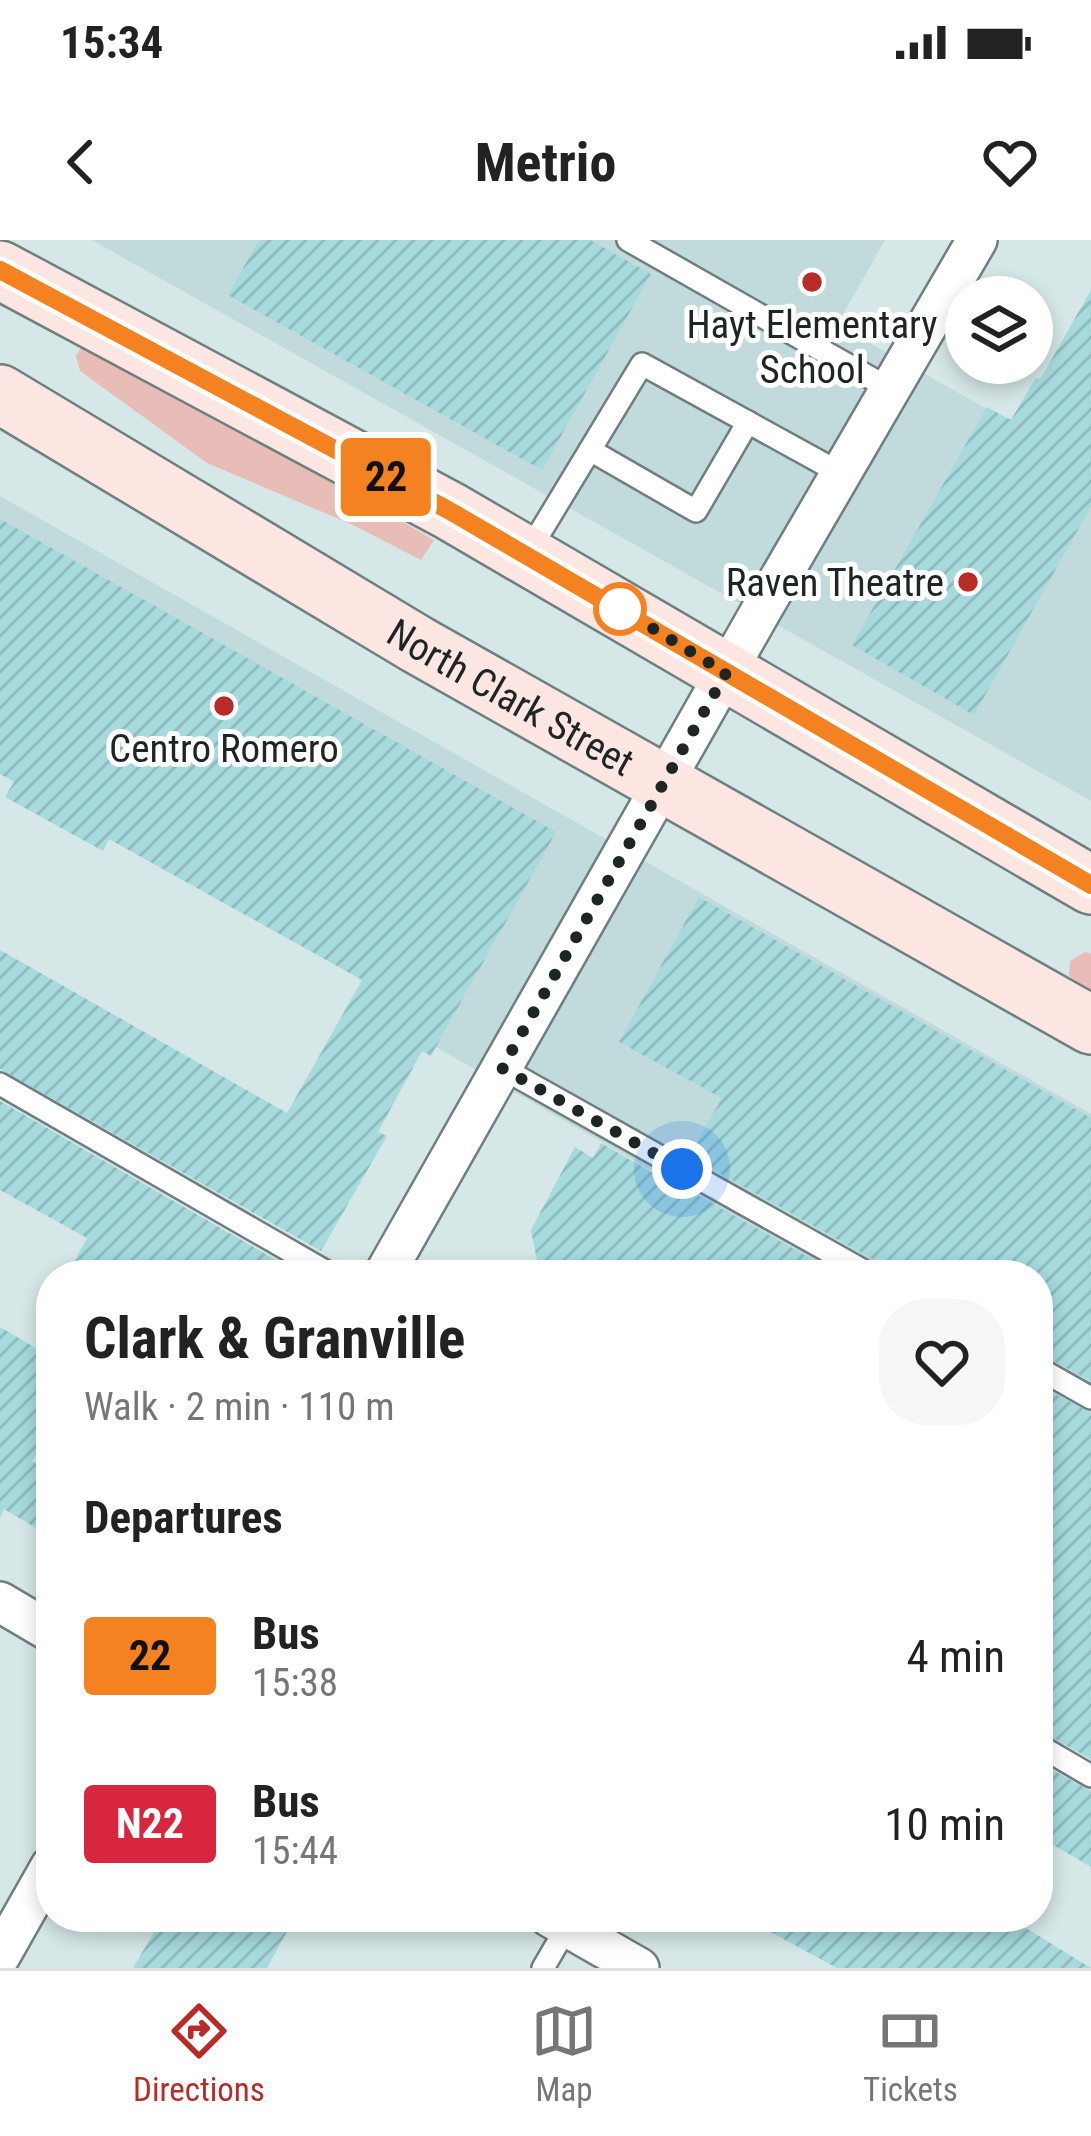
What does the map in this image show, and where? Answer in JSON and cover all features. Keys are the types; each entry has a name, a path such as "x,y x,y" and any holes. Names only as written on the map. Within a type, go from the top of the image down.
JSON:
{"main road":[{"path":"0,269 527,554 726,673 1087,873"},
{"name":"North Clark Street","path":"0,394 418,645 1091,1025"}],"street":[{"path":"0,269 17,240"},
{"path":"393,1260 977,240"},
{"path":"0,1603 36,1623"},
{"path":"0,1956 36,1892"},
{"path":"576,1932 639,1968"}],"lane":[{"path":"628,240 890,389"},
{"path":"527,554 642,364 842,473"},
{"path":"590,450 696,511 748,422"},
{"path":"502,1068 845,1260"},
{"path":"0,1084 306,1260"},
{"path":"1053,1376 1091,1398"},
{"path":"1053,1754 1091,1776"},
{"path":"543,1968 555,1932"}],"shaded area":[{"path":"92,240 885,240 837,325 1091,467 1091,801"},
{"path":"94,345 434,540 421,560 353,525 207,463 80,371 76,356 81,348"},
{"path":"0,496 1091,1114 1091,1423 1053,1401 1053,1260 807,1260 436,1047 499,935 0,651"},
{"path":"1085,952 1091,954 1091,993 1069,976 1070,961"}],"building":[{"path":"259,240 590,240 651,274 542,470 228,295"},
{"name":"Raven Theatre","path":"1091,290 1091,506 974,715 852,645 987,407 1011,420 1032,384 1053,384 1053,357"},
{"path":"0,519 556,832 431,1056 422,1051 378,1132 387,1136 321,1251 0,1069 0,950 287,1113 362,980 109,839 103,851 5,797 14,782 0,774"},
{"path":"699,897 1091,1118 1091,1381 1053,1361 1053,1260 874,1260 689,1156 722,1098 619,1042"},
{"path":"0,1101 276,1260 75,1260 87,1238 0,1190"},
{"path":"601,1143 813,1260 537,1260 531,1230 575,1147 593,1158"},
{"path":"0,1327 36,1348 36,1454 32,1461 36,1463 36,1528 4,1509 0,1517"},
{"path":"1053,1393 1091,1413 1091,1759 1053,1738"},
{"path":"1053,1770 1091,1791 1091,1867 1053,1845"},
{"path":"154,1932 287,1932 267,1968 133,1968"},
{"path":"771,1932 1032,1932 1091,1968 837,1968"}],"bus line":[{"name":"22","path":"0,270 450,511 1091,885"}],"place":[{"name":"Hayt Elementary School","path":"812,282"},
{"name":"Raven Theatre","path":"968,582"},
{"name":"Centro Romero","path":"224,706"}],"route":[{"path":"620,609 609,602 726,673 502,1068 682,1169"}]}
